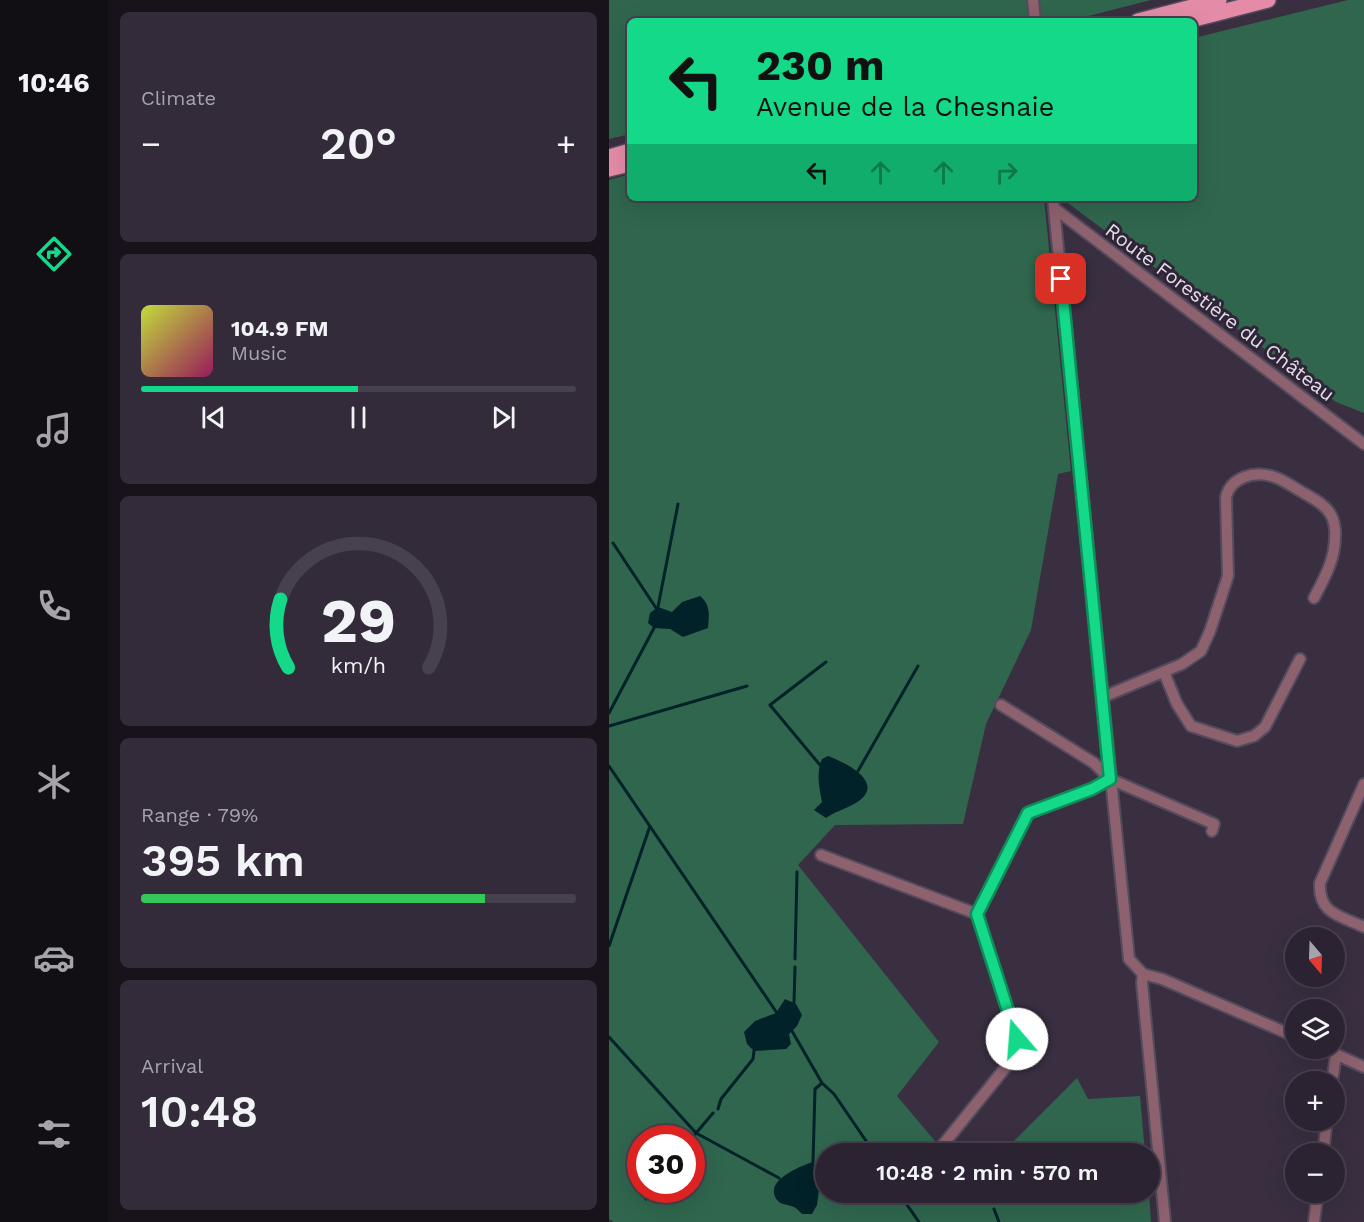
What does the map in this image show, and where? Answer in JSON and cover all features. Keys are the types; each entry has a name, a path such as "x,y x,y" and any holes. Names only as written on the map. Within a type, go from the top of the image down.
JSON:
{"main road":[{"path":"1150,18 1219,0"},
{"path":"1197,18 1268,0"},
{"path":"609,157 627,153"},
{"path":"609,169 627,165"}],"street":[{"path":"1033,0 1035,18"},
{"path":"1053,203 1129,959 1143,974 1161,979 1285,1032"},
{"name":"Route Forestière du Château","path":"1053,203 1364,444"},
{"path":"1103,697 1182,664 1201,651 1228,576 1225,497 1228,488 1237,479 1272,476 1318,501 1331,515 1336,535 1334,549 1330,567 1314,598"},
{"path":"1164,672 1176,704 1191,726 1237,741 1254,736 1265,727 1300,659"},
{"path":"1001,705 1094,763 1110,779 1214,824 1212,831"},
{"path":"944,1143 1014,1057 1017,1039 977,914 1028,813 1092,789 1110,779"},
{"path":"1364,784 1320,883 1319,893 1324,907 1364,927"},
{"path":"821,855 977,914"},
{"path":"1143,974 1165,1222"},
{"path":"1345,1059 1364,1067"},
{"path":"1314,1222 1317,1203"}],"green space":[{"path":"609,0 1151,0 1081,18 627,18 627,135 609,139"},
{"path":"1348,0 1364,0 1364,413 1336,402 1065,201 1197,201 1197,37"},
{"path":"627,175 627,201 1044,201 1071,471 1058,474 1031,630 986,724 963,824 835,825 798,865 939,1042 897,1096 937,1143 815,1143 815,1203 1150,1203 1151,1222 614,1222 609,1219 609,180"},
{"path":"1077,1078 1088,1099 1140,1096 1144,1143 1012,1143"}],"shaded area":[{"path":"700,596 708,607 708,628 683,637 670,629 654,628 648,623 650,613 658,607 672,612 682,602"},
{"path":"828,756 846,764 862,776 867,783 867,790 863,797 852,805 826,818 814,810 822,802 819,770 822,759"},
{"path":"785,999 796,1004 802,1015 797,1026 789,1034 791,1044 786,1049 754,1051 747,1044 744,1032 755,1021 776,1013"},
{"path":"813,1162 815,1165 815,1203 817,1203 812,1214 802,1214 794,1207 783,1204 774,1194 774,1187 778,1181 800,1167"}],"waterway":[{"path":"658,607 678,504"},
{"path":"613,543 656,608"},
{"path":"609,713 654,628"},
{"path":"820,765 770,705 826,662"},
{"path":"858,771 918,666"},
{"path":"609,726 747,686"},
{"path":"609,766 777,1013"},
{"path":"609,946 650,826"},
{"path":"795,959 797,872"},
{"path":"794,1003 795,967"},
{"path":"792,1031 822,1083 834,1094 867,1143"},
{"path":"609,1037 696,1133 779,1178"},
{"path":"718,1109 721,1099 753,1059 754,1051"},
{"path":"813,1162 815,1089 822,1083"},
{"path":"703,1125 713,1113"},
{"path":"906,1203 919,1222"},
{"path":"994,1209 999,1222"}],"route":[{"path":"1017,1039 977,914 1028,813 1092,789 1110,779 1061,279"}]}
